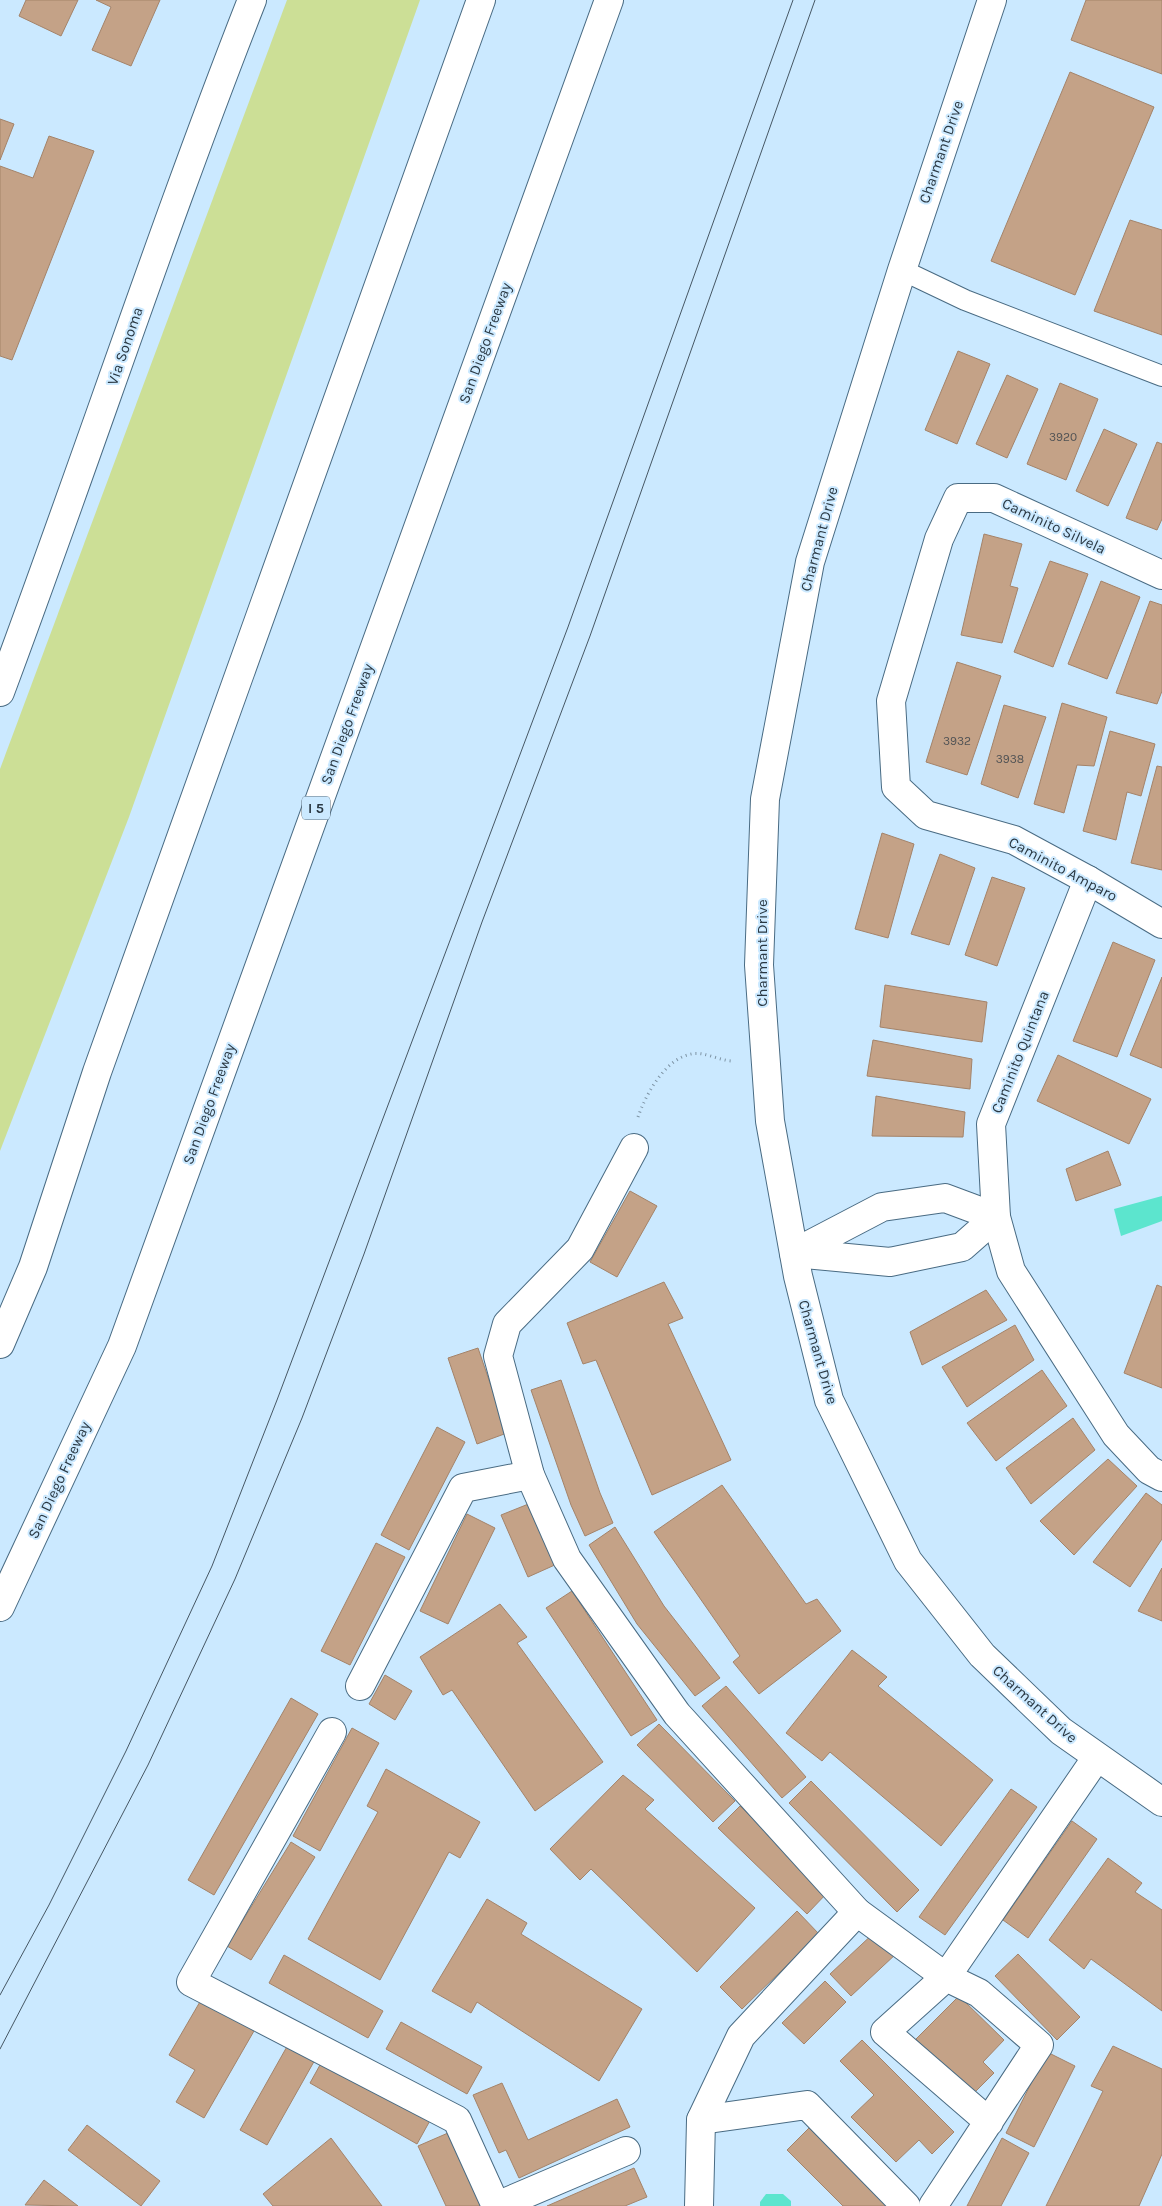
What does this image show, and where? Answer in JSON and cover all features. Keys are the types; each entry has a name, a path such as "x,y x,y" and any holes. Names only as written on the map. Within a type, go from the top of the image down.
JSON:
{"main road":[{"name":"Via Sonoma","path":"0,692 56,542 198,139 252,0"},
{"path":"0,1344 33,1267 97,1072 481,0"},
{"name":"San Diego Freeway","path":"0,1607 122,1346 609,0"},
{"name":"Charmant Drive","path":"992,0 902,270 810,562 765,799 759,965 770,1121 794,1253 829,1400 908,1561 982,1655 1061,1731 1162,1802"},
{"name":"Caminito Silvela","path":"939,540 958,498 994,498 1162,575"},
{"name":"Caminito Amparo","path":"939,540 891,701 896,787 926,815 1014,840 1088,880 1162,924"},
{"name":"Caminito Quintana","path":"1088,880 991,1124 996,1217 1011,1270 1100,1410 1116,1435 1149,1470 1162,1477"},
{"path":"634,1148 580,1249 507,1324 498,1356 530,1475 567,1559 676,1714 857,1912 946,1977 979,1993 1039,2045 933,2206"},
{"path":"945,1198 996,1217 962,1247 890,1262 794,1253 882,1207 945,1198"},
{"path":"360,1686 463,1488 530,1475"},
{"path":"332,1732 191,1982 457,2120 497,2206 626,2150"},
{"path":"989,2122 884,2032 946,1977 1097,1756"},
{"path":"699,2206 701,2120 741,2036 857,1912"},
{"path":"701,2120 807,2105 906,2206"}],"lane":[{"path":"902,270 965,300 1162,376"}],"path":[{"path":"634,1148 636,1124 644,1102 659,1079 674,1062 691,1054 726,1061 766,1061"}],"shaded area":[{"path":"287,0 420,0 129,817 0,1151 0,769"},
{"path":"1162,1196 1162,1221 1121,1236 1114,1209"},
{"path":"766,2194 783,2194 791,2201 791,2206 760,2206 760,2202"}],"building":[{"path":"26,0 78,0 61,36 19,16"},
{"path":"96,0 160,0 131,66 92,50 111,7"},
{"path":"1086,0 1162,0 1162,74 1071,40"},
{"path":"1070,72 1154,107 1075,295 991,261"},
{"path":"0,119 14,124 0,160"},
{"path":"49,136 94,151 12,360 0,356 0,166 33,178"},
{"path":"1130,220 1162,230 1162,335 1094,311"},
{"path":"958,351 990,364 957,444 925,430"},
{"path":"1007,375 1038,389 1007,458 976,444"},
{"path":"1060,383 1098,399 1066,480 1027,464"},
{"path":"1104,429 1137,444 1108,506 1076,491"},
{"path":"1157,442 1162,444 1162,519 1157,530 1126,518"},
{"path":"984,534 1022,544 1010,586 1018,588 1002,643 961,635"},
{"path":"1050,561 1088,574 1053,667 1014,652"},
{"path":"1101,581 1140,597 1107,679 1068,664"},
{"path":"1150,601 1162,605 1162,691 1157,704 1116,693"},
{"path":"957,662 1001,676 967,775 926,762"},
{"path":"1062,703 1107,717 1094,766 1077,765 1064,813 1034,804"},
{"path":"1004,705 1046,717 1018,798 981,784"},
{"path":"1110,731 1155,744 1141,796 1127,792 1116,840 1083,831"},
{"path":"1157,766 1162,767 1162,870 1131,863"},
{"path":"882,833 914,844 888,938 855,929"},
{"path":"940,854 975,868 949,945 911,934"},
{"path":"992,877 1025,888 997,966 965,955"},
{"path":"1113,942 1155,960 1117,1057 1073,1041"},
{"path":"1162,977 1162,1068 1130,1055"},
{"path":"885,985 987,1002 982,1042 880,1027"},
{"path":"873,1040 972,1059 970,1089 867,1076"},
{"path":"1058,1055 1151,1099 1129,1144 1037,1101"},
{"path":"876,1096 965,1112 963,1137 872,1136"},
{"path":"1108,1151 1121,1185 1076,1201 1066,1169"},
{"path":"630,1191 657,1206 617,1277 590,1262"},
{"path":"664,1282 683,1318 668,1324 731,1460 652,1495 596,1360 583,1364 567,1323"},
{"path":"1157,1285 1162,1287 1162,1388 1124,1373"},
{"path":"986,1290 1007,1320 922,1365 910,1332"},
{"path":"1015,1325 1034,1360 967,1407 942,1367"},
{"path":"478,1348 507,1433 477,1444 448,1358"},
{"path":"1042,1370 1067,1406 996,1461 967,1423"},
{"path":"561,1380 600,1493 613,1523 585,1536 571,1505 531,1390"},
{"path":"1073,1418 1095,1450 1031,1504 1006,1468"},
{"path":"437,1427 465,1442 409,1550 381,1535"},
{"path":"1108,1459 1137,1486 1074,1555 1040,1521"},
{"path":"722,1485 806,1604 817,1599 841,1631 759,1694 733,1662 740,1656 654,1532"},
{"path":"1146,1493 1162,1505 1162,1539 1130,1587 1093,1562"},
{"path":"531,1503 557,1564 528,1577 501,1515"},
{"path":"467,1514 495,1528 448,1624 420,1611"},
{"path":"615,1527 664,1606 720,1678 695,1696 637,1624 589,1545"},
{"path":"376,1543 405,1557 350,1665 321,1651"},
{"path":"1162,1568 1162,1621 1138,1611"},
{"path":"572,1591 657,1720 631,1736 546,1608"},
{"path":"500,1604 527,1637 517,1643 603,1762 535,1811 452,1690 443,1695 420,1657"},
{"path":"852,1650 887,1677 878,1686 993,1780 941,1846 830,1752 822,1761 786,1733"},
{"path":"385,1675 412,1691 395,1720 369,1704"},
{"path":"726,1686 806,1777 782,1798 702,1706"},
{"path":"291,1698 318,1714 214,1895 188,1880"},
{"path":"659,1724 735,1801 713,1822 637,1745"},
{"path":"352,1728 379,1743 320,1851 293,1836"},
{"path":"386,1769 480,1822 460,1858 449,1852 380,1980 308,1939 378,1812 367,1806"},
{"path":"623,1775 654,1800 645,1809 755,1908 697,1972 591,1869 580,1880 550,1849"},
{"path":"811,1781 919,1890 897,1912 789,1803"},
{"path":"1011,1789 1037,1807 945,1935 919,1917"},
{"path":"740,1806 828,1892 807,1914 718,1828"},
{"path":"1072,1821 1097,1839 1028,1938 1003,1920"},
{"path":"291,1842 315,1857 251,1960 227,1946"},
{"path":"1108,1858 1142,1883 1135,1892 1162,1910 1162,2011 1091,1959 1084,1969 1049,1940"},
{"path":"487,1899 527,1923 521,1934 642,2009 599,2081 477,2002 471,2013 432,1991"},
{"path":"797,1911 819,1934 742,2009 720,1987"},
{"path":"876,1931 897,1953 851,1996 830,1974"},
{"path":"1018,1954 1080,2017 1057,2040 995,1976"},
{"path":"284,1955 383,2011 368,2038 269,1983"},
{"path":"825,1981 846,2002 804,2044 782,2023"},
{"path":"959,1996 1004,2040 983,2062 994,2073 972,2095 916,2039"},
{"path":"201,2000 258,2024 204,2118 176,2102 195,2070 169,2055"},
{"path":"401,2022 482,2067 467,2094 386,2049"},
{"path":"862,2040 954,2132 932,2154 919,2140 896,2162 851,2117 874,2095 840,2061"},
{"path":"289,2043 316,2058 267,2145 240,2130"},
{"path":"1113,2046 1162,2069 1162,2154 1139,2206 1046,2206 1103,2091 1091,2086"},
{"path":"1047,2052 1075,2066 1034,2147 1006,2133"},
{"path":"325,2056 432,2117 417,2144 310,2083"},
{"path":"502,2083 528,2140 617,2099 630,2127 519,2178 506,2150 499,2153 473,2095"},
{"path":"87,2125 160,2181 141,2206 68,2150"},
{"path":"809,2128 887,2206 843,2206 787,2150"},
{"path":"448,2133 483,2206 446,2206 418,2146"},
{"path":"331,2138 382,2206 273,2206 263,2194"},
{"path":"1002,2138 1029,2153 1001,2206 967,2206"},
{"path":"634,2168 647,2197 625,2206 547,2206"},
{"path":"44,2180 78,2206 25,2205"}],"tram line":[{"path":"0,1995 49,1905 126,1751 212,1566 277,1400 568,627 793,0"},
{"path":"0,2049 148,1765 235,1579 302,1418 364,1254 482,922 590,636 815,0"}]}
